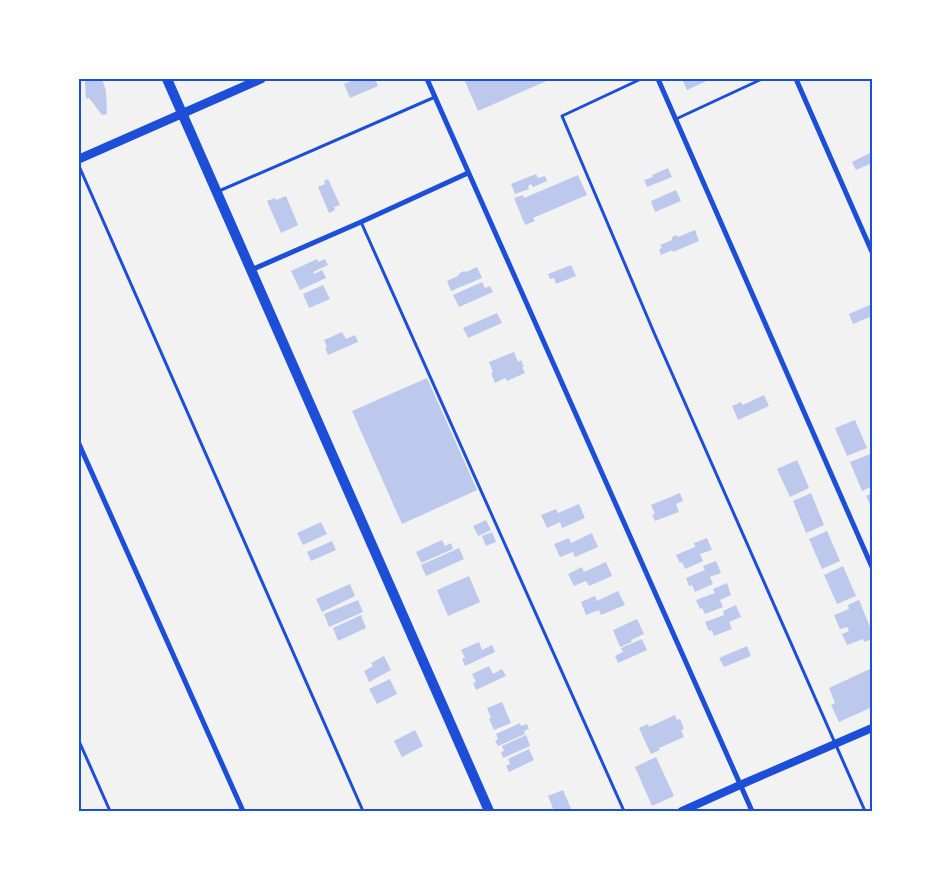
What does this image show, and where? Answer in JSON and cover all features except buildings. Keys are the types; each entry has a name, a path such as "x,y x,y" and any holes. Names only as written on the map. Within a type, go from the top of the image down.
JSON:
{"main road":[{"path":"167,79 489,811"},
{"path":"79,159 261,79"}],"street":[{"path":"427,79 752,811"},
{"path":"658,79 872,567"},
{"path":"796,79 872,252"},
{"path":"251,270 468,172"},
{"path":"79,444 243,811"},
{"path":"682,811 872,728"}],"lane":[{"path":"641,79 562,116 659,344 865,811"},
{"path":"676,119 762,79"},
{"path":"216,192 435,97"},
{"path":"79,166 363,811"},
{"path":"360,222 624,811"},
{"path":"79,741 110,811"}]}
